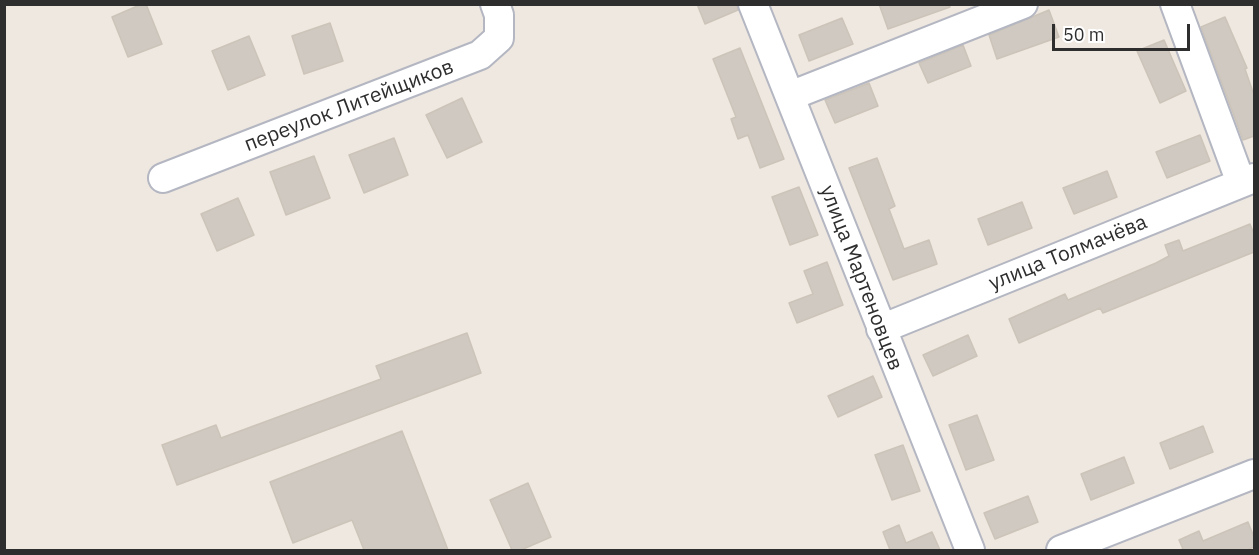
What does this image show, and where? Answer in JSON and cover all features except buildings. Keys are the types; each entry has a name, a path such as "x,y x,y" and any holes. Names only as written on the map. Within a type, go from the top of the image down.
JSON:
{"street":[{"name":"переулок Литейщиков","path":"163,178 480,55 499,38 499,15 495,4"},
{"name":"улица Мартеновцев","path":"753,4 970,550"},
{"path":"790,96 1023,4"},
{"path":"1175,4 1248,181"},
{"name":"улица Толмачёва","path":"881,329 1248,181"},
{"path":"1061,550 1254,474"}]}
